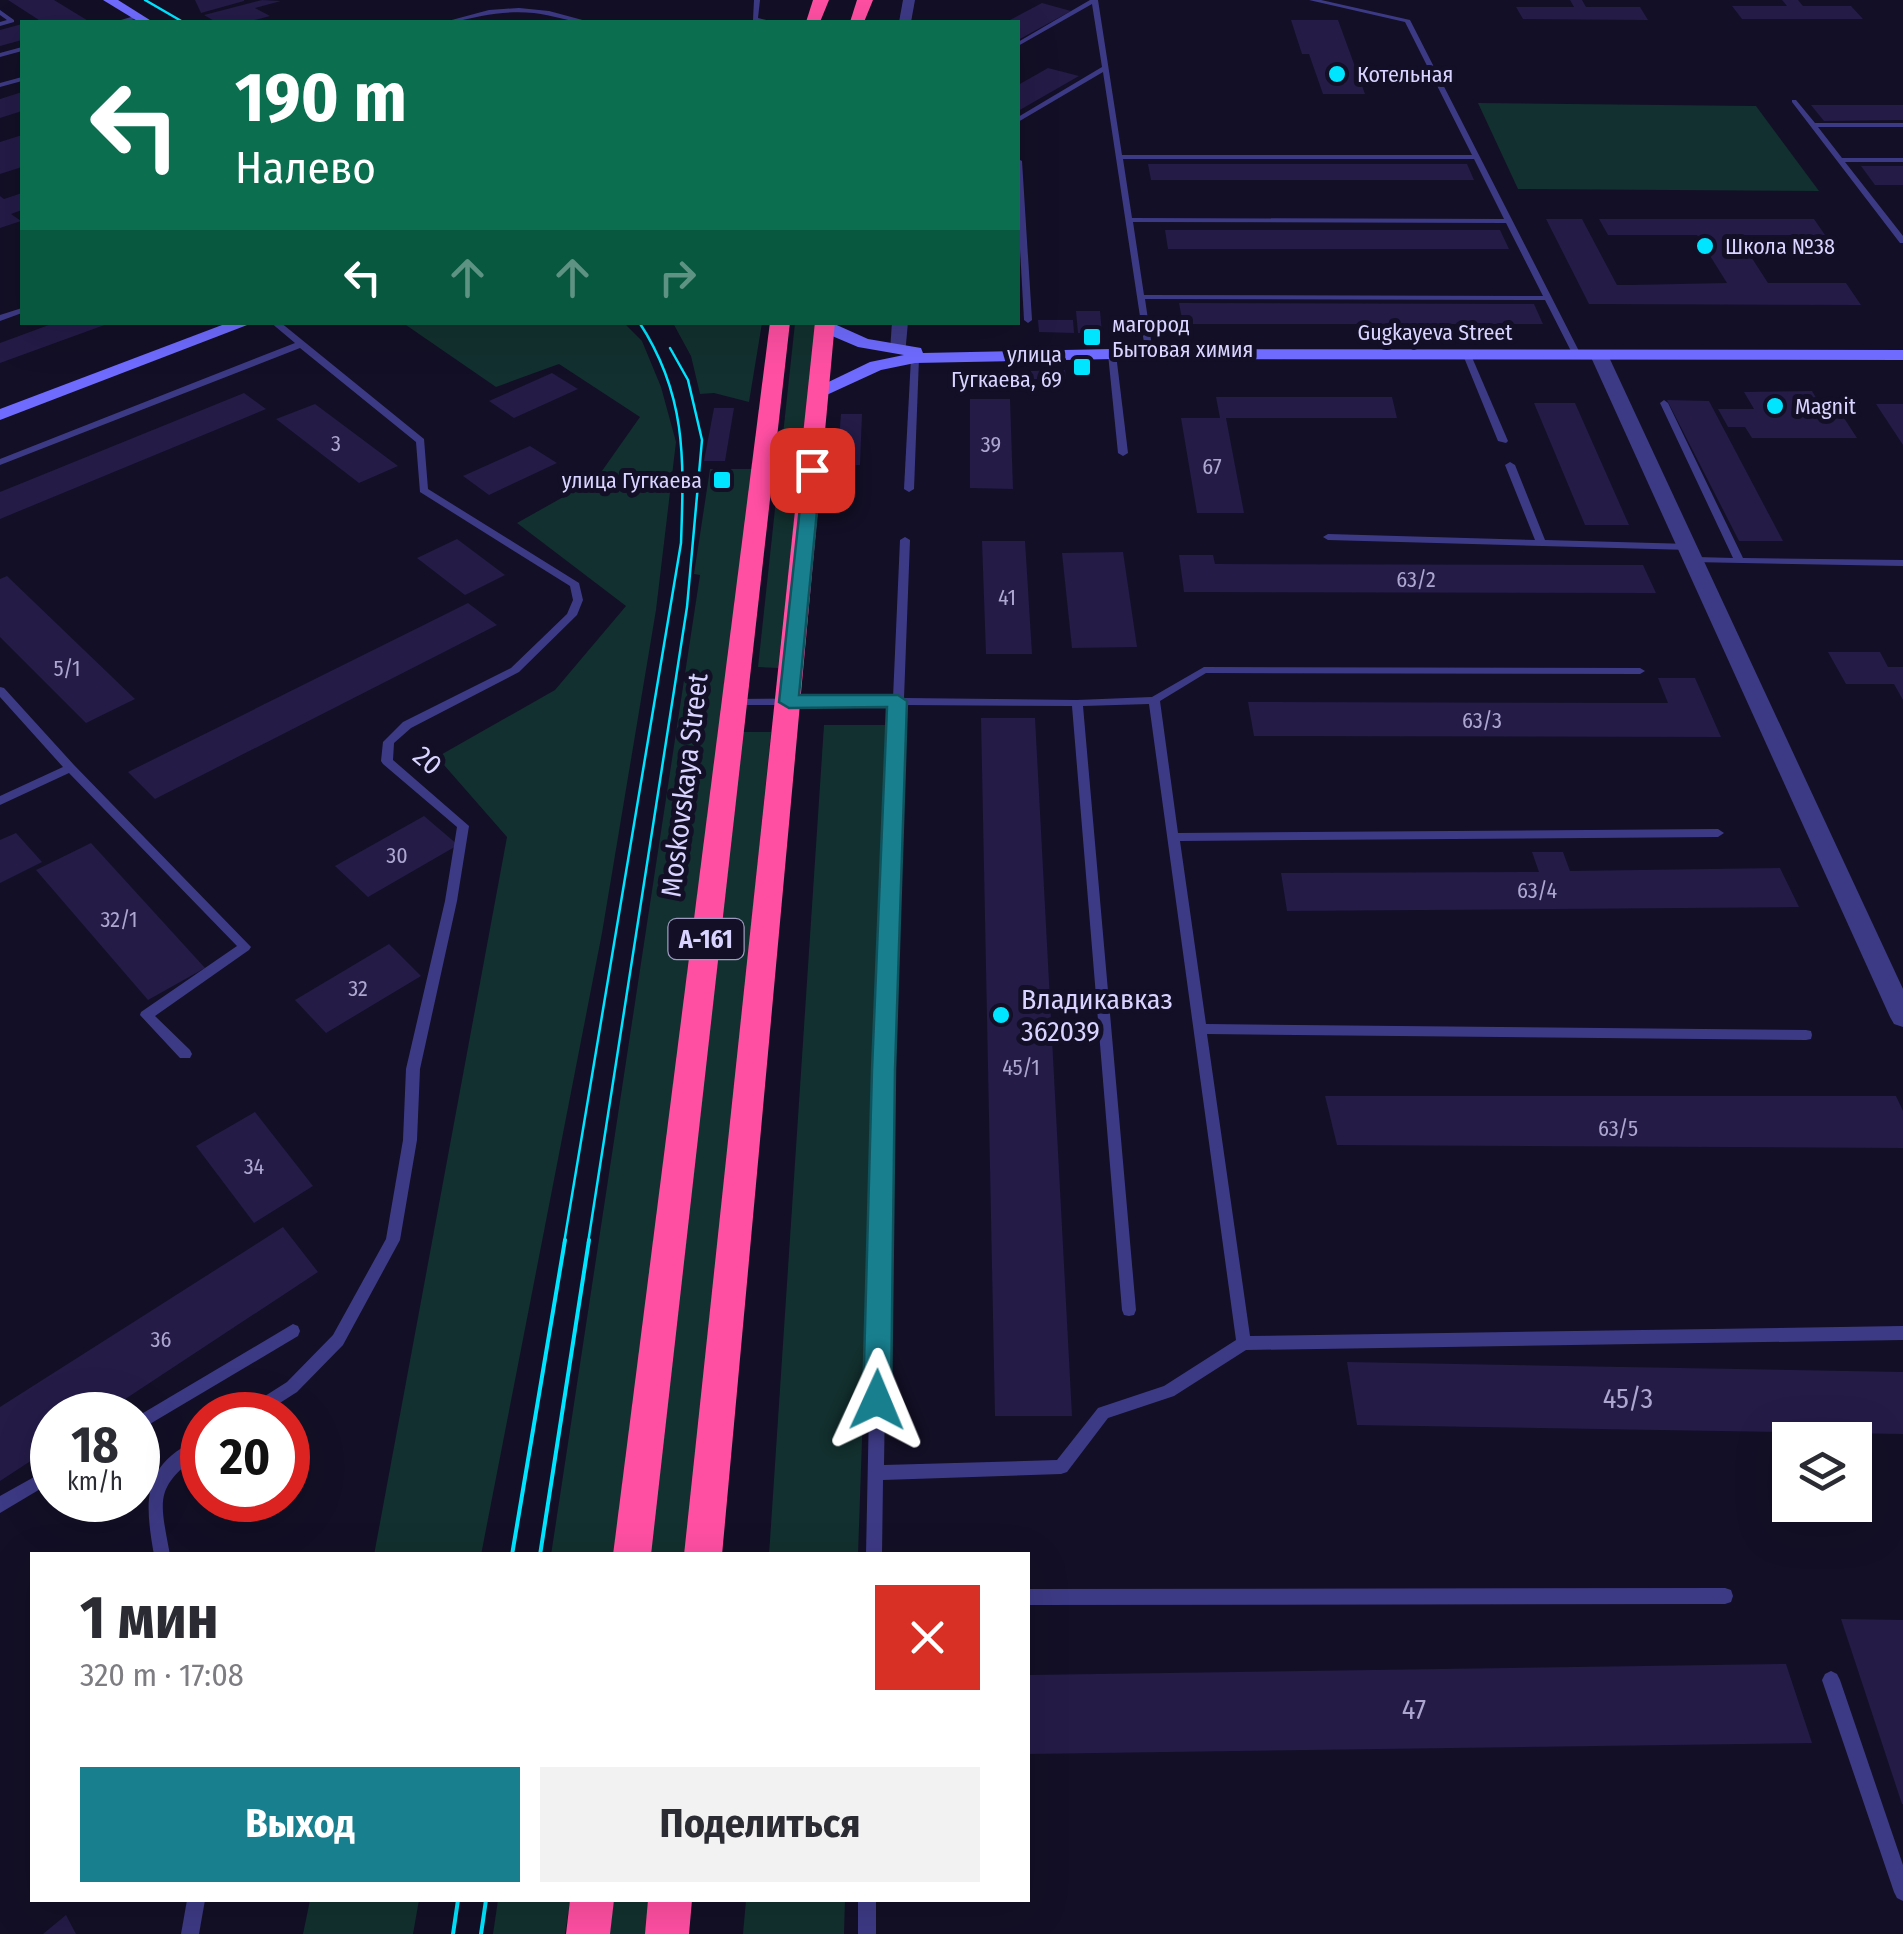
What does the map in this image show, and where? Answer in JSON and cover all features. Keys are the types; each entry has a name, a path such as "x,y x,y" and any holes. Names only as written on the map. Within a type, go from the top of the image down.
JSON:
{"highway":[{"name":"Moskovskaya Street","path":"632,1552 780,325"},
{"name":"А-161","path":"703,1552 825,325"},
{"path":"588,1934 592,1902"},
{"path":"667,1934 670,1902"}],"street":[{"path":"108,0 143,20"},
{"path":"0,415 239,325"},
{"name":"Gugkayeva Street","path":"827,325 864,343 907,354 967,356 1903,355"},
{"path":"901,325 907,354"},
{"name":"Gugkayeva Street","path":"820,393 907,354"},
{"path":"1588,354 1693,553 1903,1017"}],"lane":[{"path":"755,19 757,0"},
{"path":"1020,43 1095,0 1150,354"},
{"path":"1312,0 1408,21 1549,298 1588,354"},
{"path":"454,20 502,7 536,9 579,20"},
{"path":"0,12 12,21 0,24"},
{"path":"750,20 760,20"},
{"path":"1020,119 1106,68"},
{"path":"1794,100 1903,241"},
{"path":"1815,125 1903,125"},
{"path":"1120,157 1477,157"},
{"path":"1841,160 1903,160"},
{"path":"1020,193 1028,320"},
{"path":"1130,220 1510,221"},
{"path":"1888,222 1903,222"},
{"path":"1142,297 1549,298"},
{"name":"20","path":"277,325 420,442 423,490 575,585 578,600 572,615 515,670 408,725 389,742 386,761 463,826 451,901 414,1069 410,1140 393,1240 338,1340 283,1392"},
{"path":"0,462 299,345"},
{"path":"907,354 908,489"},
{"path":"1112,354 1124,452"},
{"path":"1467,354 1503,441"},
{"path":"1664,403 1740,561"},
{"path":"1510,465 1541,543"},
{"path":"1328,537 1541,543 1693,553 1740,561 1903,564"},
{"path":"874,1552 884,1070 905,540"},
{"path":"735,702 1154,700 1204,670 1640,672"},
{"path":"0,690 70,768 245,947 146,1016 184,1054"},
{"path":"1154,700 1244,1343"},
{"path":"1077,703 1129,1310"},
{"path":"0,801 70,768"},
{"path":"1173,837 1718,833"},
{"path":"1200,1029 1806,1035"},
{"path":"160,1411 293,1332"},
{"path":"876,1473 1061,1467 1103,1413 1168,1391 1244,1343 1903,1333"},
{"path":"161,1552 152,1500 169,1466 180,1459"},
{"path":"0,1506 30,1488"},
{"path":"1030,1596 1725,1596"},
{"path":"1831,1680 1903,1892"},
{"path":"190,1934 196,1902"},
{"path":"867,1902 867,1934"}],"green space":[{"path":"1478,103 1756,106 1819,191 1518,189"},
{"path":"406,325 626,325 642,341 661,387 676,442 656,610 602,933 482,1552 375,1552 507,837 437,757 555,690 626,606 517,523 597,478 640,417 559,364 496,387"},
{"path":"674,325 762,325 749,402 714,393 700,394 691,356"},
{"path":"795,325 816,325 778,668 758,667"},
{"path":"710,469 753,469 614,1552 551,1552 700,575 694,574"},
{"path":"824,725 887,725 858,1552 769,1552"},
{"path":"741,732 771,732 688,1552 644,1552"},
{"path":"310,1902 419,1902 413,1934 303,1934"},
{"path":"498,1902 570,1902 565,1934 493,1934"},
{"path":"604,1902 654,1902 651,1934 600,1934"},
{"path":"746,1902 845,1902 844,1934 743,1934"}],"building":[{"path":"8,0 54,0 87,20 39,20"},
{"path":"195,0 244,0 244,1 201,13"},
{"path":"262,0 281,1 255,8 270,16 255,20 213,20 204,15"},
{"path":"1570,0 1582,0 1586,7 1640,7 1648,20 1523,19 1516,7 1574,7"},
{"path":"1782,0 1798,0 1803,6 1851,6 1863,19 1742,19 1732,6 1787,6"},
{"path":"1042,3 1071,11 1020,39 1020,20 1010,20"},
{"name":"Котельная","path":"1291,20 1338,20 1365,94 1323,94 1309,54 1302,54"},
{"path":"20,25 20,41 0,46 0,30"},
{"path":"1048,68 1079,76 1020,110 1020,84"},
{"path":"20,93 20,112 0,118 0,99"},
{"path":"1811,105 1903,105 1903,120 1824,121"},
{"path":"20,136 20,168 0,174 0,142"},
{"path":"1148,164 1467,164 1474,180 1151,180"},
{"path":"1861,166 1903,166 1903,185 1875,185"},
{"path":"20,194 20,211 11,214 20,221 0,228 0,196 4,199"},
{"path":"1546,219 1582,219 1617,285 1631,285 1727,283 1697,235 1608,235 1599,219 1814,219 1825,235 1737,235 1768,283 1846,283 1861,305 1589,304"},
{"path":"1165,230 1500,230 1509,249 1168,249"},
{"path":"1179,303 1534,304 1543,324 1183,324"},
{"path":"1076,311 1100,311 1102,333 1078,333"},
{"path":"1038,320 1073,320 1074,333 1039,332"},
{"path":"49,325 104,325 0,363 0,343"},
{"path":"1065,370 1066,379 1031,379 1031,371"},
{"path":"552,373 578,389 514,418 489,401"},
{"path":"1812,391 1818,401 1833,401 1857,438 1752,438 1745,427 1728,427 1718,409 1754,409 1744,392"},
{"path":"244,393 266,409 0,519 0,492"},
{"path":"1216,397 1392,397 1397,418 1226,418 1244,513 1197,513 1181,418 1220,418"},
{"path":"970,399 1010,399 1013,489 970,488"},
{"path":"1667,400 1709,401 1783,541 1739,541"},
{"path":"1534,403 1575,403 1629,525 1585,525"},
{"path":"315,404 398,466 359,483 276,419"},
{"path":"1876,404 1903,404 1903,445"},
{"path":"714,408 734,408 725,461 704,461"},
{"path":"841,414 862,414 860,465 837,465"},
{"path":"530,446 557,463 489,495 463,476"},
{"path":"457,539 505,575 465,595 417,558"},
{"path":"982,541 1025,541 1032,654 986,654"},
{"path":"1123,552 1137,647 1072,648 1062,553"},
{"path":"1179,555 1213,555 1215,564 1643,565 1656,593 1184,592"},
{"path":"7,576 135,699 86,723 0,637 0,579"},
{"path":"468,603 497,625 155,799 128,772"},
{"path":"1828,652 1880,652 1888,667 1903,667 1903,700 1894,684 1846,684"},
{"path":"1658,678 1695,678 1721,737 1254,736 1248,702 1668,703"},
{"path":"981,718 1035,718 1072,1416 995,1416"},
{"path":"424,816 458,845 368,897 335,866"},
{"path":"16,833 42,862 0,883 0,840"},
{"path":"91,843 205,968 148,1000 36,870"},
{"path":"1532,852 1563,852 1570,871 1780,868 1799,907 1287,911 1281,873 1539,872"},
{"path":"389,944 421,976 326,1033 295,1000"},
{"path":"1325,1096 1896,1096 1903,1111 1903,1148 1337,1145"},
{"path":"255,1112 313,1186 254,1223 196,1146"},
{"path":"283,1227 318,1272 136,1392 30,1392 30,1461 0,1481 0,1407"},
{"path":"1347,1362 1903,1372 1903,1434 1872,1433 1872,1422 1772,1422 1772,1432 1357,1425"},
{"path":"1841,1619 1903,1620 1903,1804 1902,1804"},
{"path":"1786,1664 1812,1743 1030,1754 1030,1675"},
{"path":"66,1915 76,1934 43,1934"}],"tram line":[{"path":"145,0 180,20"},
{"path":"564,1243 681,543 679,428 666,376 641,325"},
{"path":"588,1243 687,607 702,440 688,380 670,348"},
{"path":"513,1552 565,1240"},
{"path":"540,1552 589,1240"},
{"path":"453,1934 458,1902"},
{"path":"481,1934 486,1902"}],"place":[{"name":"Котельная","path":"1337,74"},
{"name":"Школа №38","path":"1705,246"},
{"name":"магород Бытовая химия","path":"1092,337"},
{"name":"улица Гугкаева, 69","path":"1082,367"},
{"name":"Magnit","path":"1775,406"},
{"name":"улица Гугкаева","path":"722,480"},
{"name":"Владикавказ 362039","path":"1001,1015"}],"route":[{"path":"812,470 789,702 898,701 877,1400"}]}
